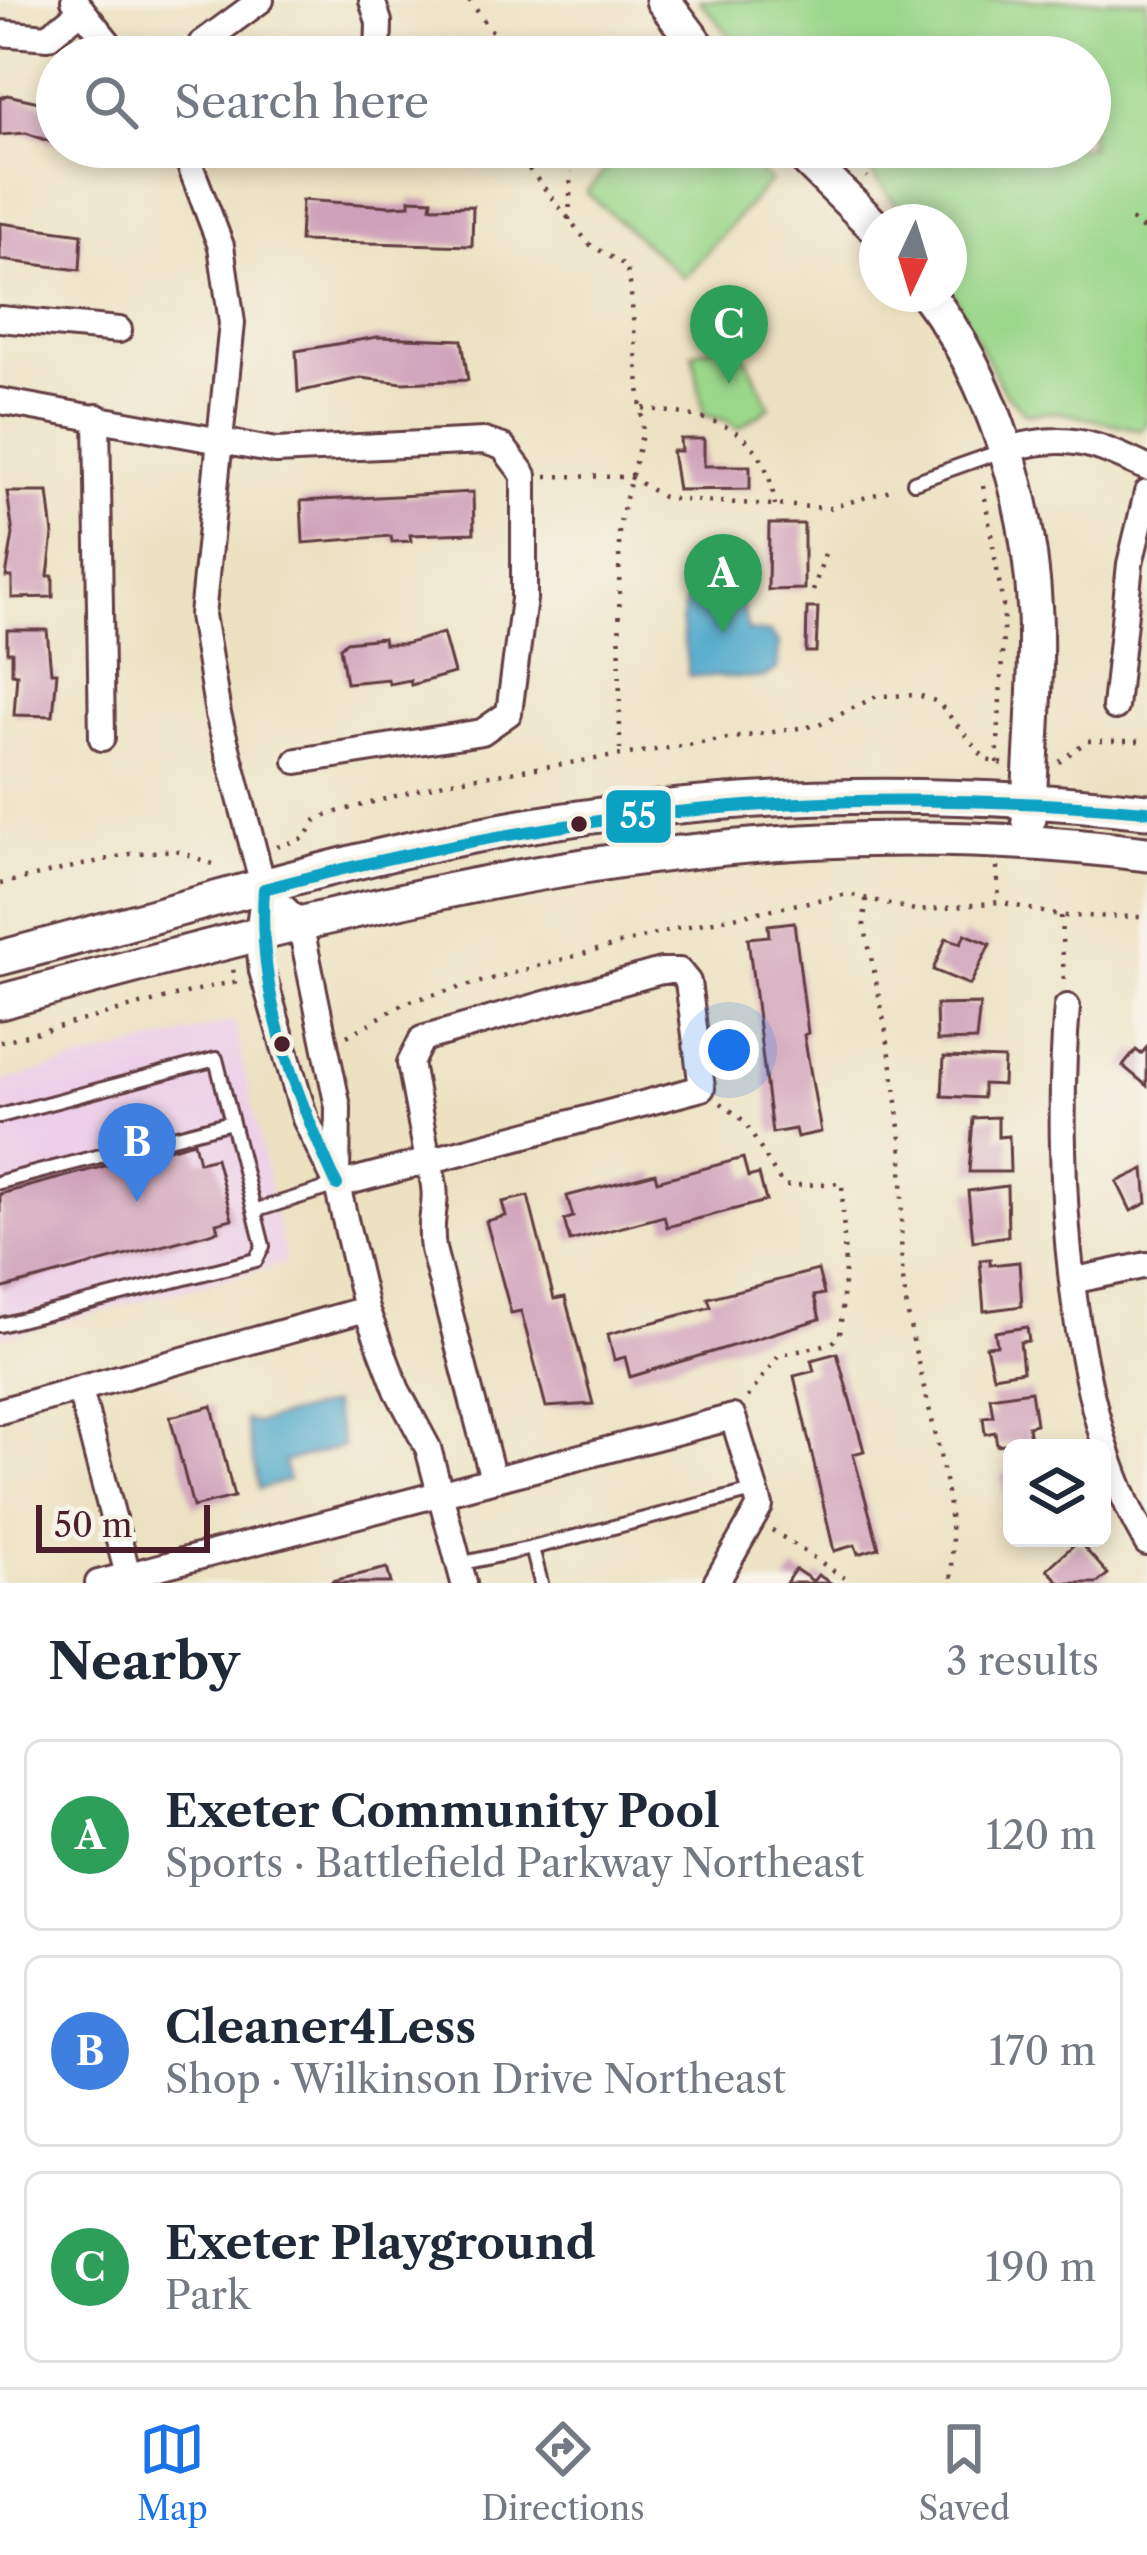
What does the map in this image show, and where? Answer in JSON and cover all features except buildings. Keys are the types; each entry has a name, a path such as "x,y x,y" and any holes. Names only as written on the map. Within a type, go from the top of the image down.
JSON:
{"main road":[{"path":"663,0 690,36"},
{"path":"828,168 859,206"},
{"path":"937,312 981,389 1005,450 1031,570 1035,619 1014,764 1029,798 1028,844"},
{"path":"0,958 396,852 613,813 852,795 1029,798 1147,811"},
{"path":"0,1001 300,922 556,866 823,839 1028,844 1147,854"}],"street":[{"path":"212,36 261,0"},
{"path":"372,0 379,36"},
{"path":"49,36 78,5 103,36"},
{"path":"0,33 36,36"},
{"path":"191,168 221,246 232,323 230,380 218,442 202,615 218,714 264,889 258,933 262,970 305,1119 337,1185 366,1309 397,1390 428,1448 462,1574"},
{"path":"0,319 119,330"},
{"path":"0,401 276,451 484,441 503,447 524,475 524,599 509,713 482,732 297,761"},
{"path":"98,416 102,738"},
{"path":"1005,450 1039,440 1091,441 1147,467"},
{"path":"1115,707 1130,564 1147,493"},
{"path":"264,889 300,922 338,1107 337,1185"},
{"path":"337,1185 428,1161 702,1088 688,982 679,971 661,971 422,1039 410,1063 428,1161 440,1196 429,1227 433,1250 493,1479"},
{"path":"1067,1006 1061,1152 1096,1420 1120,1496 1147,1543"},
{"path":"1076,1280 1147,1265"},
{"path":"0,1411 366,1309"},
{"path":"80,1390 129,1579"},
{"path":"98,1583 129,1579 439,1491 733,1417 760,1506 716,1583"}],"lane":[{"path":"914,482 1005,450"},
{"path":"0,1115 216,1059 263,1246 256,1260 0,1325"},
{"path":"0,1182 231,1121"},
{"path":"257,1210 337,1185"},
{"path":"462,1574 532,1548 758,1490"},
{"path":"532,1548 541,1583"}],"path":[{"path":"469,0 496,36"},
{"path":"528,168 589,244 626,266 643,407 617,556 620,753"},
{"path":"566,168 572,175 569,220"},
{"path":"1131,220 1147,232"},
{"path":"643,407 728,425 765,463 775,505"},
{"path":"524,475 630,477 663,497 830,508 914,482"},
{"path":"983,486 1004,611 1014,764"},
{"path":"813,591 826,550"},
{"path":"0,884 130,854 175,850 221,868 306,837 316,820 334,813 451,781 819,725 877,696 903,694 938,702 986,760 1061,762 1087,741 1110,737 1147,741"},
{"path":"996,855 999,902"},
{"path":"340,1018 344,1037 407,1002 674,929 848,894 919,911 999,902 1061,916 1147,917"},
{"path":"866,899 864,924 894,1074 902,1145 905,1298 949,1503 951,1583"},
{"path":"1061,916 1067,1006"},
{"path":"0,1042 235,982"},
{"path":"702,1088 744,1121 783,1186 842,1184 845,1251 840,1336 832,1343 778,1356 733,1417"},
{"path":"754,1518 852,1583"}],"shaded area":[{"path":"234,1021 286,1263 0,1338 0,1082"}],"green space":[{"path":"699,0 1147,0 1147,423 1141,430 1059,412 1026,413 1004,392 962,312 967,312 967,204 895,204 868,168 1111,168 1111,36 731,36"},
{"path":"607,168 755,168 770,181 684,278 586,192"},
{"path":"724,343 748,360 770,407 738,429 704,415 693,353"}],"water":[{"path":"690,586 738,586 748,631 770,633 779,643 777,669 762,678 689,676 681,621"},
{"path":"332,1404 343,1447 284,1462 288,1481 259,1489 245,1420 255,1423"}],"transit line":[{"name":"55","path":"337,1185 281,1041 266,967 264,889 486,839 702,810 920,800 1147,811"}],"place":[{"name":"Exeter Playground","path":"729,384"},
{"name":"Exeter Community Pool","path":"723,633"},
{"name":"Cleaner4Less","path":"137,1202"}]}
